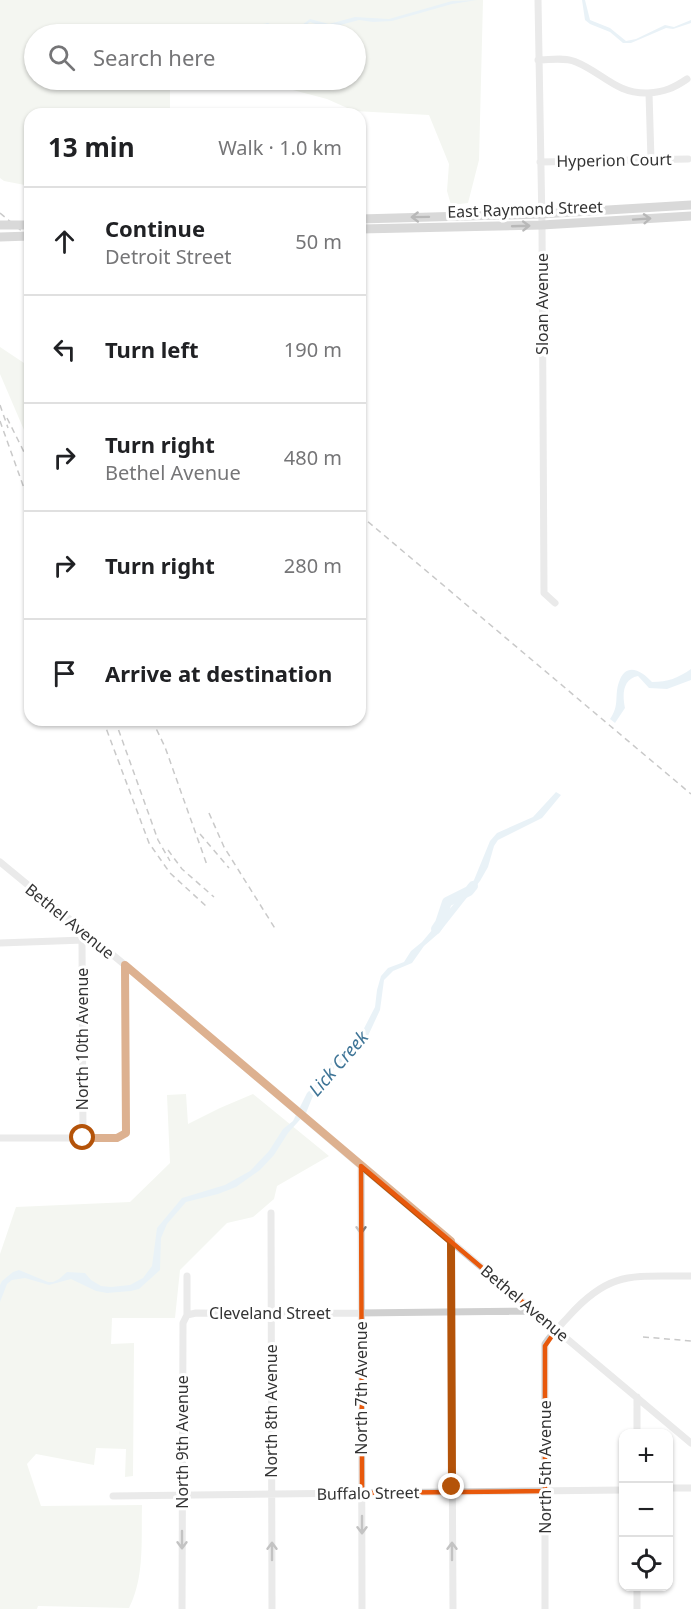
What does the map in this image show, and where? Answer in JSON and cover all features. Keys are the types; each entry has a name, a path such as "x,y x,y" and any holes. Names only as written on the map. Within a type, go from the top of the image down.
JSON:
{"main road":[{"name":"East Raymond Street","path":"366,219 541,214 691,205"},
{"name":"East Raymond Street","path":"366,229 542,225 691,216"},
{"path":"0,225 24,225"},
{"path":"0,237 24,236"}],"street":[{"name":"Sloan Avenue","path":"538,0 544,593 555,603"},
{"path":"538,60 574,61 620,88 633,93 667,91 687,79"},
{"path":"649,93 651,160"},
{"name":"Hyperion Court","path":"540,162 688,159"},
{"name":"Bethel Avenue","path":"0,862 691,1443"},
{"name":"North 10th Avenue","path":"81,940 83,1138"},
{"path":"0,943 93,940"},
{"path":"0,1138 117,1138 126,1133 125,965"},
{"name":"North 7th Avenue","path":"361,1166 362,1609"},
{"name":"North 8th Avenue","path":"271,1213 272,1609"},
{"path":"451,1241 453,1609"},
{"name":"North 9th Avenue","path":"182,1609 183,1323 187,1315 188,1276"},
{"name":"North 5th Avenue","path":"545,1609 544,1347 584,1299 607,1283 632,1277 691,1276"},
{"name":"Cleveland Street","path":"187,1315 193,1313 534,1311"},
{"path":"637,1397 637,1429"},
{"path":"673,1488 691,1488"},
{"name":"Buffalo Street","path":"113,1496 619,1490"},
{"path":"637,1591 638,1609"}],"highlighted area":[{"path":"361,1166 556,1330 545,1346 545,1491 362,1493"}],"shaded area":[{"path":"0,0 483,0 479,160 468,203 451,205 447,191 449,164 429,115 366,112 366,108 347,108 327,99 293,90 366,90 366,24 24,24 24,90 170,90 170,108 24,108 24,185 0,178"},
{"path":"0,347 24,363 24,430 0,374"},
{"path":"186,1094 188,1124 253,1094 329,1156 277,1186 274,1199 253,1217 227,1223 180,1270 175,1318 112,1318 111,1344 134,1343 133,1476 125,1477 126,1449 96,1448 94,1465 36,1454 27,1464 41,1506 142,1505 140,1571 129,1608 38,1606 37,1609 0,1609 0,1254 16,1207 130,1202 170,1163 167,1095"}],"water":[{"path":"477,0 452,4 392,21 359,20 344,24 329,24 355,17 389,19 452,1"},
{"path":"582,0 585,0 590,20 610,28 626,41 636,39 665,25 674,27 691,20 691,23 673,29 666,28 631,43 623,43 610,32 585,20"},
{"path":"310,19 329,24 310,22 303,24"},
{"path":"691,669 691,680 667,689 649,688 638,676 629,680 625,688 625,708 615,723 610,719 616,705 619,682 626,672 634,670 644,674 652,682 658,682 673,679"},
{"name":"Lick Creek","path":"556,792 561,795 542,818 498,840 480,881 439,933 424,946 412,963 393,971 384,980 380,1010 367,1038 357,1051 336,1066 315,1091 306,1113 288,1133 274,1155 260,1170 236,1187 186,1202 167,1224 161,1238 160,1270 139,1289 107,1293 96,1291 71,1279 49,1285 25,1278 12,1280 7,1284 0,1302 2,1281 19,1270 48,1282 59,1279 67,1272 85,1273 101,1286 111,1287 130,1285 143,1278 152,1266 157,1228 182,1198 225,1185 250,1171 269,1151 283,1129 293,1121 307,1093 318,1082 332,1061 356,1044 375,1007 381,976 388,968 404,962 411,951 422,942 474,880 490,841 497,833 533,817"}],"waterway":[{"name":"Lick Creek","path":"436,929 447,902 469,891 473,886"}],"railway":[{"path":"0,213 24,233"},
{"path":"0,405 8,428"},
{"path":"7,418 24,452"},
{"path":"0,421 24,488"},
{"path":"366,520 691,794"},
{"path":"105,726 149,843 170,873 206,906"},
{"path":"117,726 158,840 170,861"},
{"path":"155,726 165,747 207,865"},
{"path":"209,813 224,847 276,930"},
{"path":"200,834 229,868"},
{"path":"168,850 182,869 214,897"},
{"path":"643,1337 691,1341"}],"route":[{"path":"83,1138 117,1138 126,1133 125,965 451,1241 452,1487"}]}
